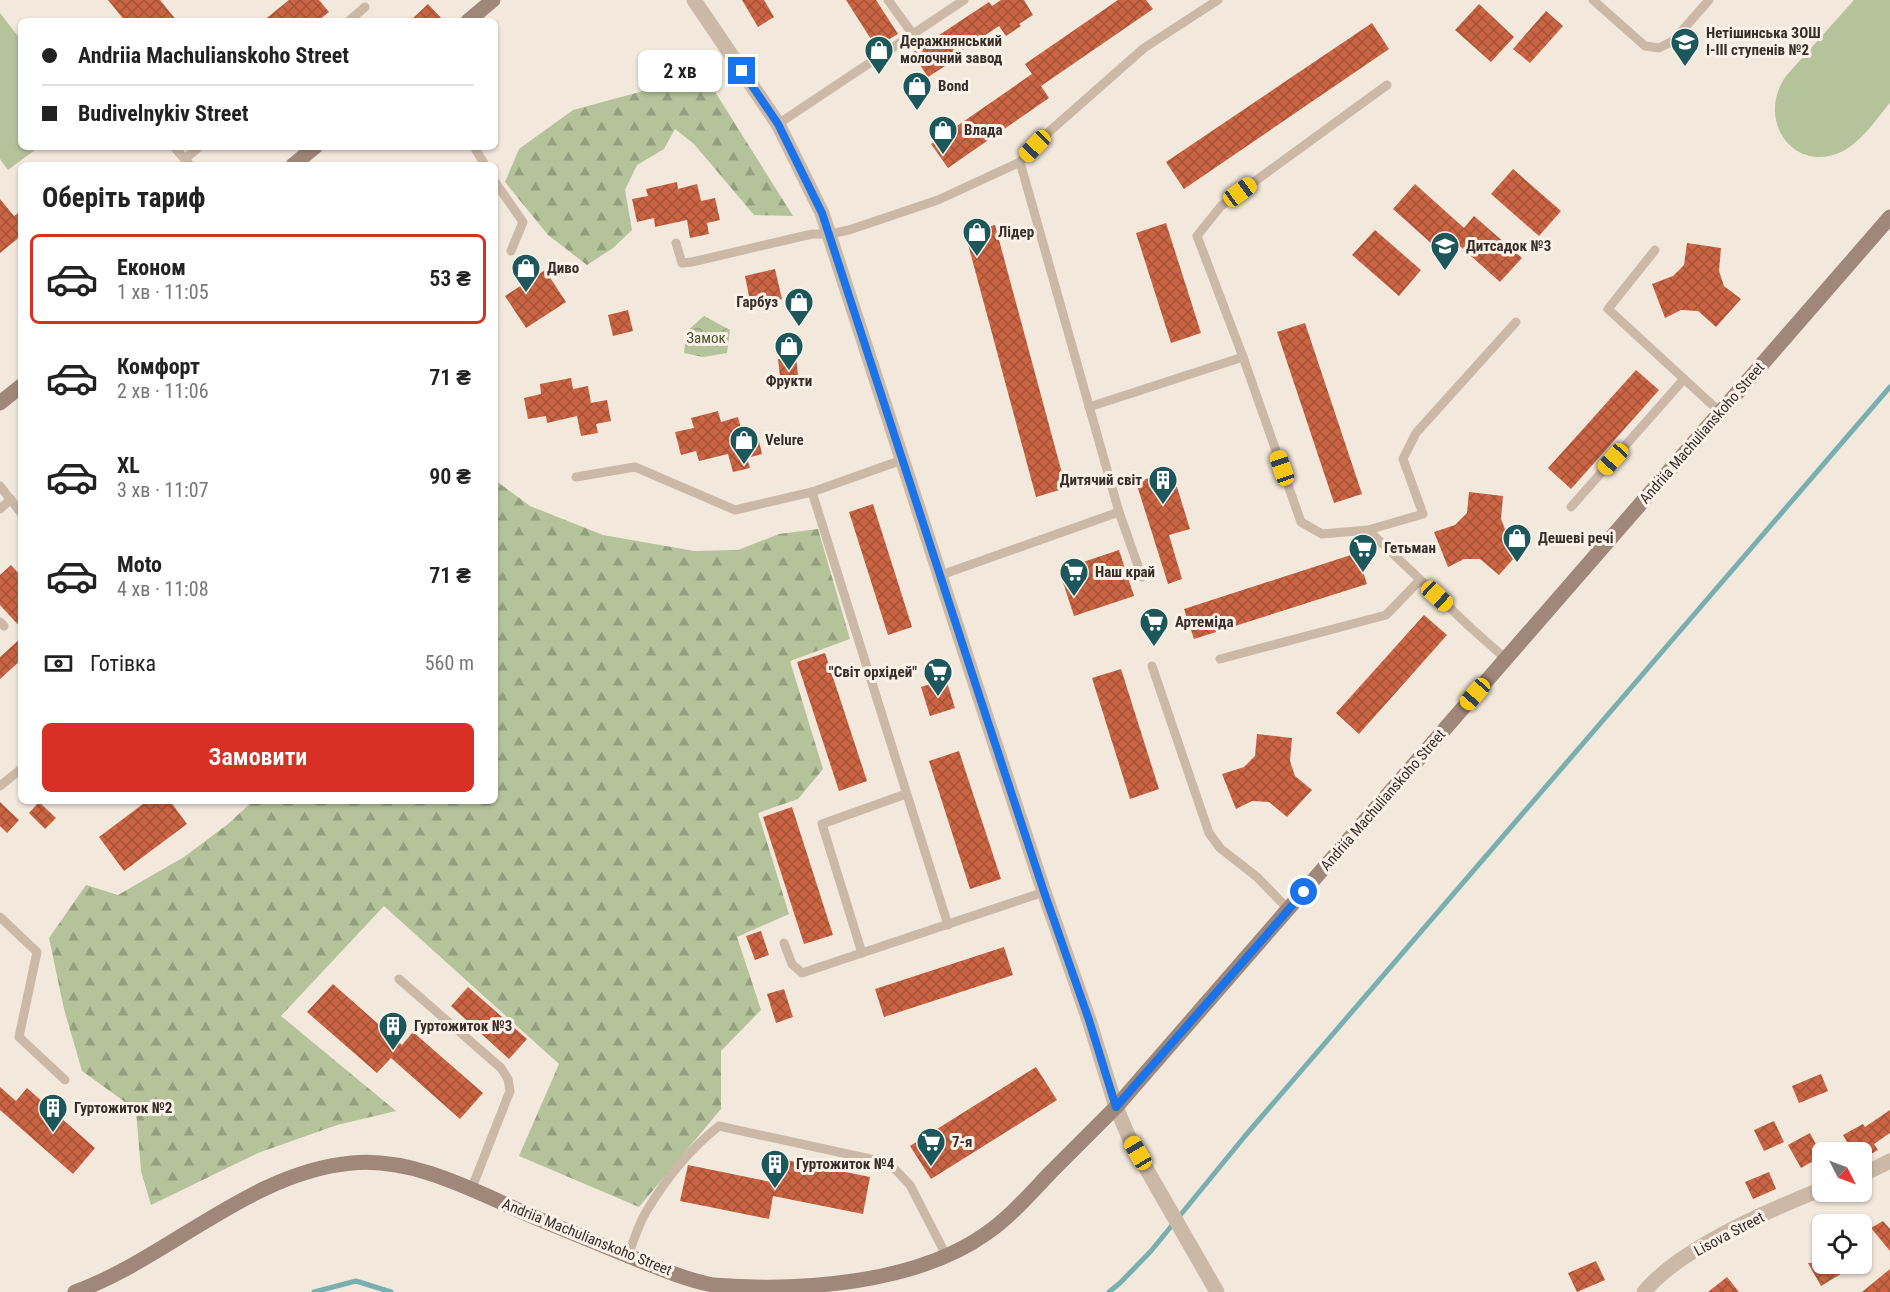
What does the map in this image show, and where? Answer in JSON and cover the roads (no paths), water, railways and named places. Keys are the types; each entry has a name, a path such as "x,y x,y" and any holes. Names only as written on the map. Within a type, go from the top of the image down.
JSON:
{"street":[{"path":"472,18 493,0"},
{"path":"694,0 778,124 813,190 830,234 902,460 1116,1107 1138,1153 1217,1292"},
{"path":"297,162 311,150"},
{"name":"Andriia Machulianskoho Street","path":"75,1292 112,1275 252,1196 285,1180 311,1171 353,1163 392,1164 416,1170 471,1190 628,1256 713,1285 768,1291 836,1288 874,1281 946,1256 987,1233 1016,1208 1116,1107 1890,217"},
{"path":"0,403 18,388"},
{"path":"1872,1170 1890,1161"},
{"name":"Lisova Street","path":"1644,1292 1666,1270 1698,1249 1812,1194"}],"lane":[{"path":"888,0 912,33"},
{"path":"778,124 963,0"},
{"path":"676,243 681,263 740,252 812,234 830,234 938,200 1020,162 1051,130 1144,48 1218,0"},
{"path":"1593,0 1646,46 1659,48 1673,41 1709,0"},
{"path":"353,18 365,8"},
{"path":"1387,85 1221,206 1197,236 1243,357 1301,522 1322,534 1368,530 1423,514 1403,459 1416,434 1516,322"},
{"path":"177,150 187,162 197,150"},
{"path":"1020,162 1119,512 1142,577"},
{"path":"498,186 523,222 511,251"},
{"path":"1655,250 1608,309 1720,412"},
{"path":"1089,407 1243,357"},
{"path":"1571,507 1684,379"},
{"path":"576,477 635,467 735,510 812,492 902,460"},
{"path":"0,486 18,509"},
{"path":"812,492 948,925"},
{"path":"0,509 10,499"},
{"path":"940,574 1119,512"},
{"path":"1368,530 1506,658"},
{"path":"1220,659 1386,615 1420,580"},
{"path":"1152,666 1209,833 1220,848 1257,877 1289,910"},
{"path":"0,786 18,771"},
{"path":"862,953 822,824 906,794"},
{"path":"784,943 792,964 802,973 1044,892"},
{"path":"0,917 37,952 19,1037 65,1080"},
{"path":"399,980 501,1068 508,1079 510,1091 471,1190"},
{"path":"628,1256 645,1213 670,1177 685,1158 719,1126 889,1163 910,1185 946,1256"}],"waterway":[{"path":"1109,1292 1151,1251 1245,1136 1890,387"},
{"path":"314,1292 356,1281 391,1292"}],"place":[{"name":"Нетішинська ЗОШ І-ІІІ ступенів №2","path":"1685,68"},
{"name":"Деражнянський молочний завод","path":"879,76"},
{"name":"Bond","path":"917,112"},
{"name":"Влада","path":"943,156"},
{"name":"Лідер","path":"977,258"},
{"name":"Дитсадок №3","path":"1445,272"},
{"name":"Диво","path":"526,294"},
{"name":"Гарбуз","path":"799,328"},
{"name":"Фрукти","path":"789,372"},
{"name":"Velure","path":"744,466"},
{"name":"Дитячий світ","path":"1163,506"},
{"name":"Дешеві речі","path":"1517,564"},
{"name":"Гетьман","path":"1363,574"},
{"name":"Наш край","path":"1074,598"},
{"name":"Артеміда","path":"1154,648"},
{"name":"\"Світ орхідей\"","path":"938,698"},
{"name":"Гуртожиток №3","path":"393,1052"},
{"name":"Гуртожиток №2","path":"53,1134"},
{"name":"7-я","path":"931,1168"},
{"name":"Гуртожиток №4","path":"775,1190"}],"park label":[{"name":"Замок","path":"706,338"}]}
